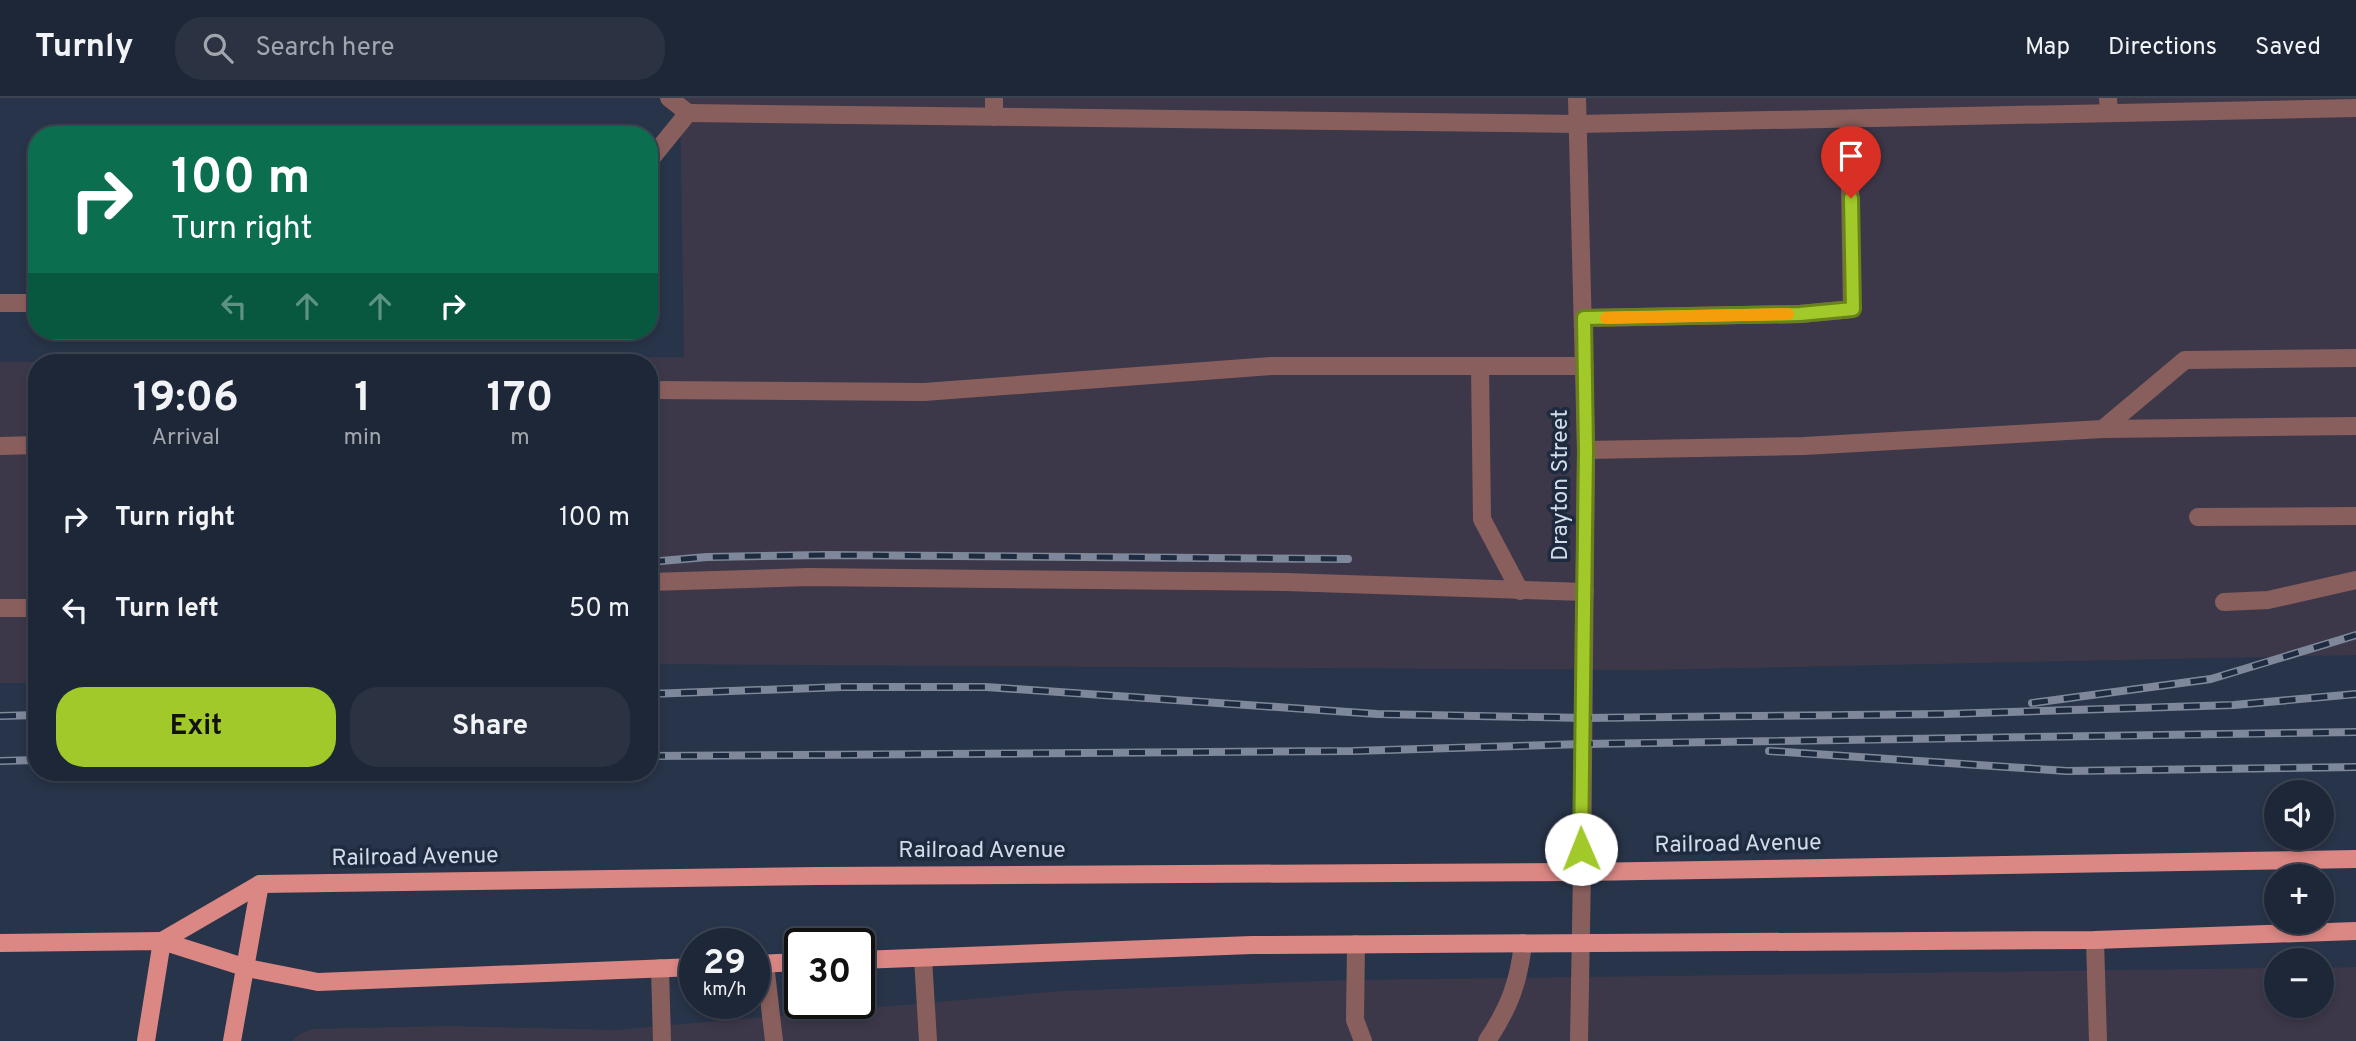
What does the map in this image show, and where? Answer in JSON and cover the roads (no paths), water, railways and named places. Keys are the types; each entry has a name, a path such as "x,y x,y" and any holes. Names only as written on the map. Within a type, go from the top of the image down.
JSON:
{"main road":[{"name":"Railroad Avenue","path":"162,941 260,884 832,876 1582,872 2356,859"},
{"path":"232,1041 260,884"},
{"path":"875,960 1252,945 2095,940 2356,931"},
{"path":"146,1041 162,941"},
{"path":"0,943 162,941 247,968 318,982 679,967"}],"street":[{"path":"669,98 688,113 1578,124 1849,119 2108,105 2356,108"},
{"path":"994,98 994,117"},
{"name":"Drayton Street","path":"1577,98 1586,450 1579,1041"},
{"path":"658,149 688,113"},
{"path":"1584,318 1800,314 1853,309 1849,119"},
{"path":"0,303 28,303"},
{"path":"2104,429 2185,360 2356,358"},
{"path":"658,390 924,392 1271,366 1585,366"},
{"path":"1480,367 1482,519 1520,591"},
{"path":"1586,450 1804,446 2104,429 2356,426"},
{"path":"0,446 28,445"},
{"path":"2198,517 2356,516"},
{"path":"658,582 808,577 1286,582 1585,592"},
{"path":"2224,602 2268,600 2356,580"},
{"path":"0,608 28,608"},
{"path":"2095,940 2098,1041"},
{"path":"1487,1041 1507,1009 1521,971 1523,943"},
{"path":"1356,944 1355,1020 1363,1041"},
{"path":"923,958 928,1041"},
{"path":"660,968 662,1041"},
{"path":"770,1019 774,1041"}],"railway":[{"path":"658,561 707,557 824,555 1348,559"},
{"path":"2032,703 2211,679 2356,635"},
{"path":"658,694 842,687 986,687 1377,714 1584,718 1945,714 2234,705 2356,694"},
{"path":"0,716 28,715"},
{"path":"658,756 1353,751 1584,744 2356,732"},
{"path":"1769,751 2067,771 2356,767"},
{"path":"0,761 28,760"}]}
